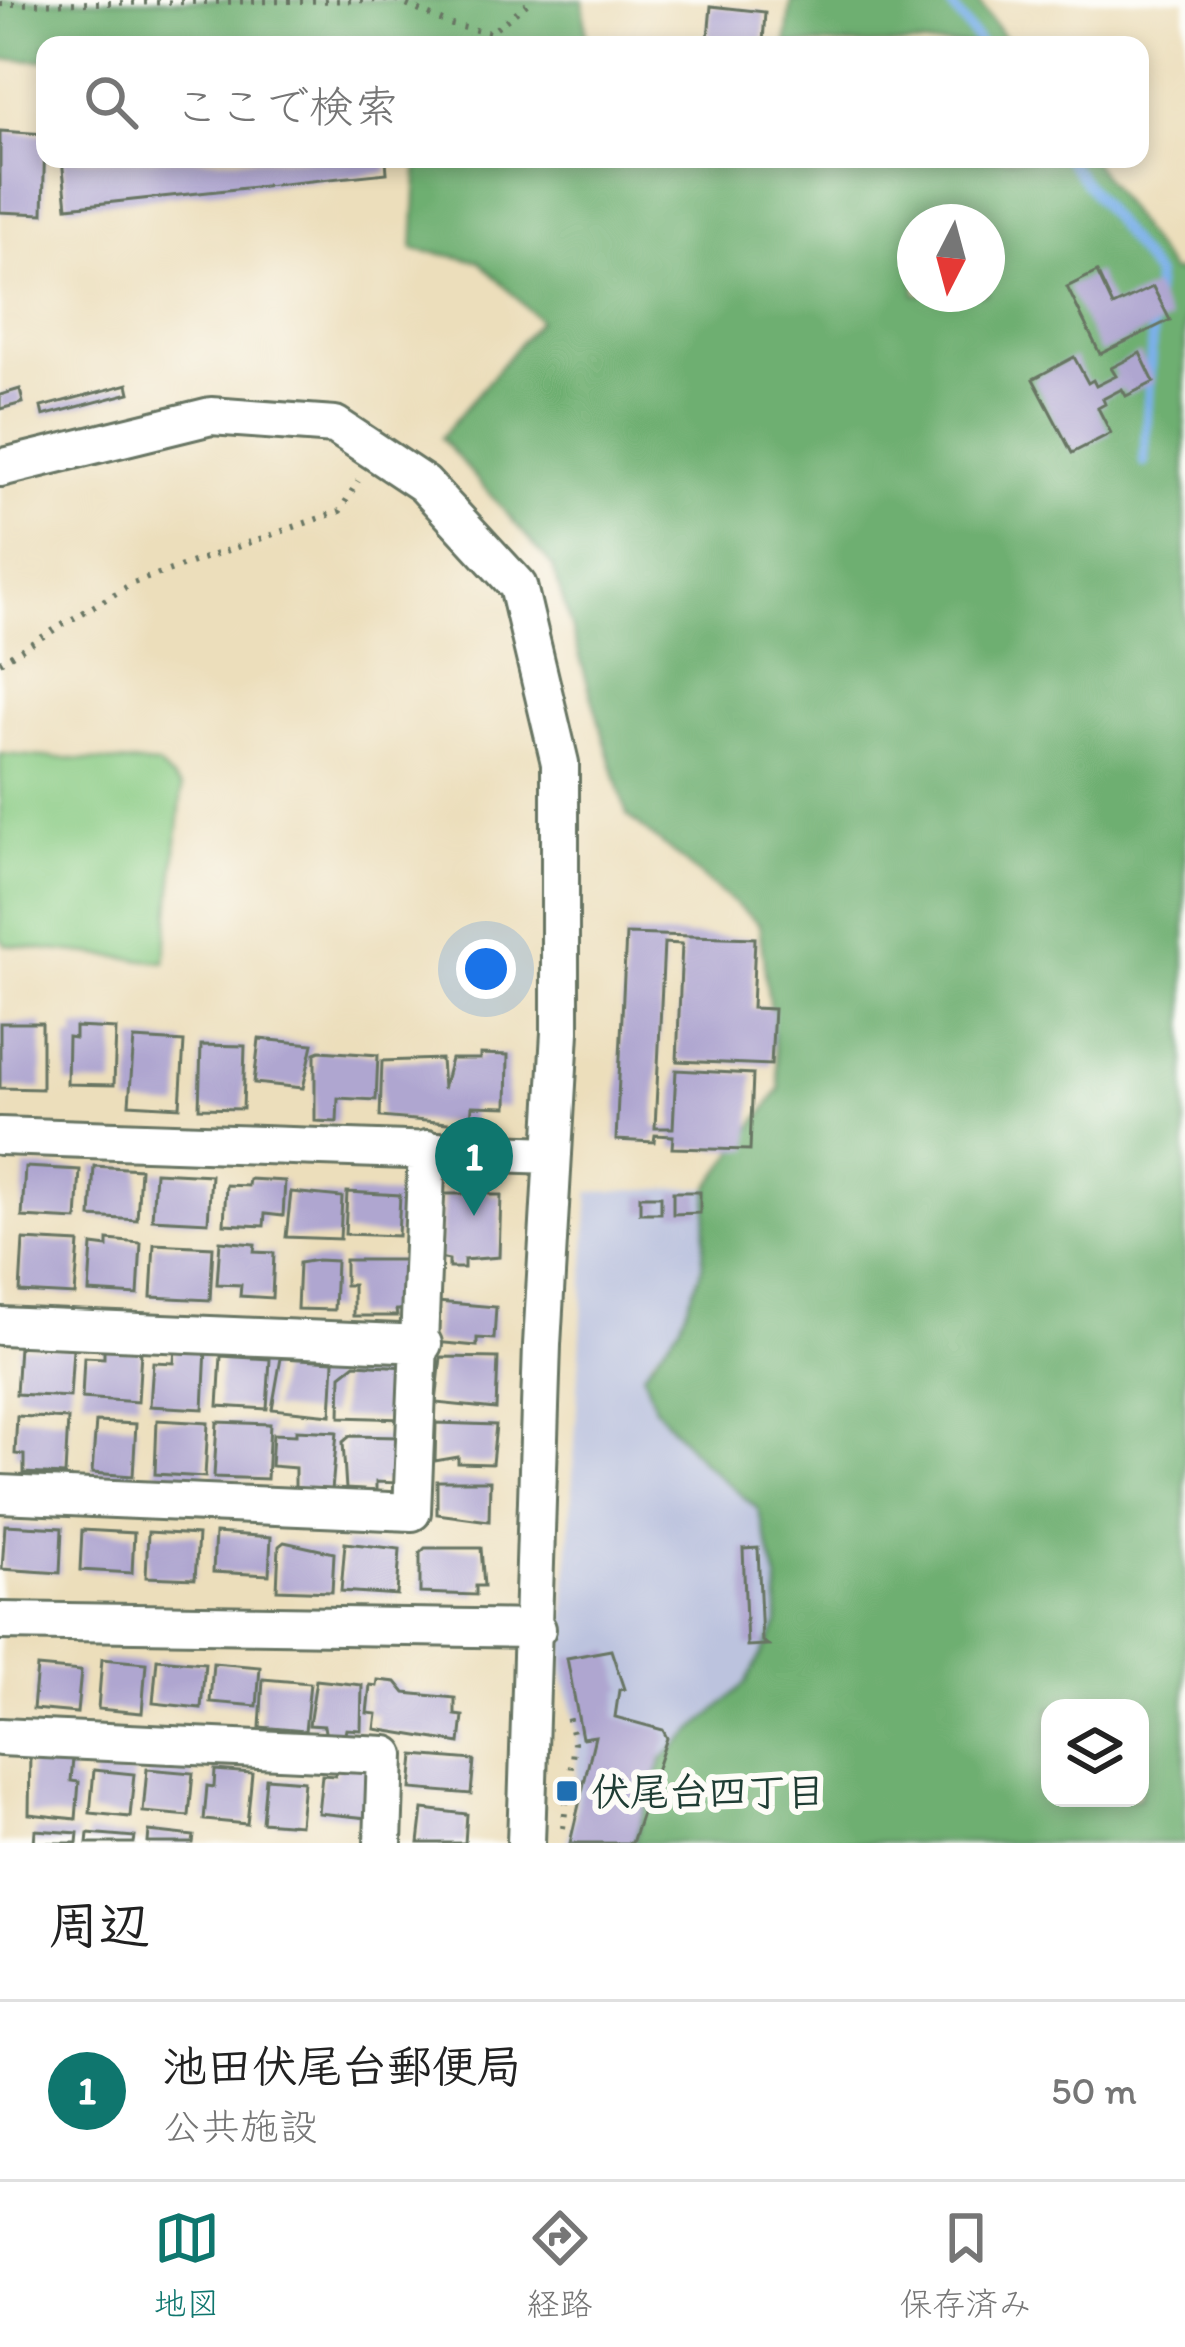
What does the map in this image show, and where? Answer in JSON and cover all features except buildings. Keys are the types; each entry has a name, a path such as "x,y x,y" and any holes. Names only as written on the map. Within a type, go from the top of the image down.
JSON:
{"street":[{"path":"0,468 212,416 335,425 424,484 518,586 560,763 560,1032 542,1345 537,1629 526,1843"},
{"path":"0,1136 553,1155"},
{"path":"0,1494 412,1512 423,1344 427,1149"},
{"path":"0,1325 423,1344"},
{"path":"0,1621 537,1629"},
{"path":"0,1737 386,1755 383,1843"}],"path":[{"path":"0,4 394,1 452,26 490,33 532,0"},
{"path":"0,662 133,583 340,511 360,478"},
{"path":"560,1843 574,1743 564,1699"}],"shaded area":[{"path":"709,1187 702,1268 680,1325 650,1360 701,1461 758,1509 778,1582 778,1625 746,1683 662,1759 634,1843 566,1843 575,1814 578,1733 562,1669 589,1192"}],"green space":[{"path":"0,0 583,0 586,36 36,36 36,60 0,59"},
{"path":"791,0 977,0 1003,36 787,36"},
{"path":"418,168 1097,168 1171,272 1185,271 1185,1843 634,1843 662,1759 746,1683 778,1624 778,1582 758,1509 701,1461 655,1407 643,1373 680,1325 702,1268 709,1187 780,1089 759,924 627,815 553,567 441,438 539,320 479,261 413,249"},
{"path":"0,754 157,765 182,788 165,962 6,945 0,938"}],"waterway":[{"path":"947,0 974,36"},
{"path":"1074,168 1156,276 1144,463"}],"place":[{"name":"池田伏尾台郵便局","path":"474,1216"},
{"name":"伏尾台四丁目","path":"567,1791"}]}
